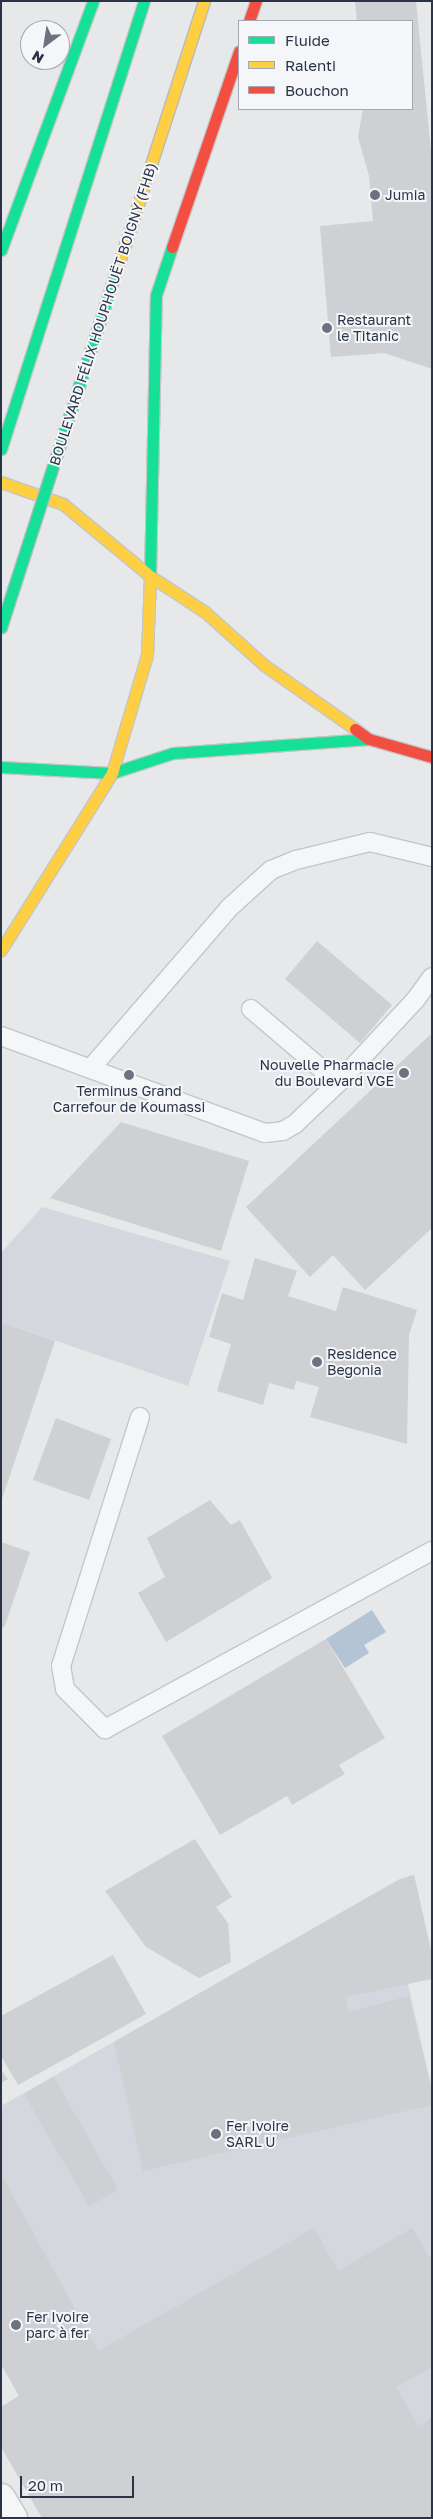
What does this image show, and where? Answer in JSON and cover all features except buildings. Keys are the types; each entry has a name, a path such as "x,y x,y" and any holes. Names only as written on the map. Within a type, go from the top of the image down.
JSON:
{"main road":[{"path":"1,250 93,1"},
{"path":"1,449 144,1"},
{"name":"BOULEVARD FÉLIX HOUPHOUËT BOIGNY (FHB)","path":"1,627 204,1"},
{"path":"249,20 256,1"},
{"path":"1,950 112,773 148,656 156,295 238,54"},
{"path":"1,482 64,504 150,576 204,612 264,665 369,739 432,757"},
{"path":"1,767 112,773 173,753 369,739"}],"street":[{"path":"1,2498 13,2518"}],"lane":[{"path":"91,1068 170,972 228,908 271,870 296,860 370,842 432,857"},
{"path":"1,1036 265,1132 283,1131 296,1124 338,1083 416,999 432,977"},
{"path":"251,1009 338,1083"},
{"path":"140,1417 61,1666 65,1688 105,1729 432,1551"}],"shaded area":[{"path":"42,1207 230,1261 188,1386 1,1322 1,1253"},
{"path":"414,1875 432,1955 408,1984 432,2090 432,2518 1,2447 1,2407 19,2396 1,2364 1,2106 400,1879"}],"water":[{"path":"372,1610 386,1632 364,1645 369,1653 345,1668 326,1639"}],"traffic: fast":[{"path":"1,250 93,1"},
{"path":"1,449 144,1"},
{"path":"150,576 156,295 172,247"},
{"path":"1,627 116,272"},
{"path":"1,767 112,773 173,753 369,739"}],"traffic: slow":[{"path":"116,272 204,1"},
{"path":"1,482 63,504 150,576 205,612 264,665 355,729"},
{"path":"112,773 147,655 150,576"},
{"path":"1,950 112,773"}],"traffic: jam":[{"path":"249,20 256,1"},
{"path":"172,247 238,54"},
{"path":"355,729 369,739 432,757"}],"place":[{"name":"Jumia","path":"375,195"},
{"name":"Restaurant le Titanic","path":"327,328"},
{"name":"Nouvelle Pharmacie du Boulevard VGE","path":"404,1073"},
{"name":"Terminus Grand Carrefour de Koumassi","path":"129,1075"},
{"name":"Residence Begonia","path":"317,1362"},
{"name":"Fer Ivoire SARL U","path":"216,2134"},
{"name":"Fer Ivoire parc à fer","path":"16,2325"}]}
